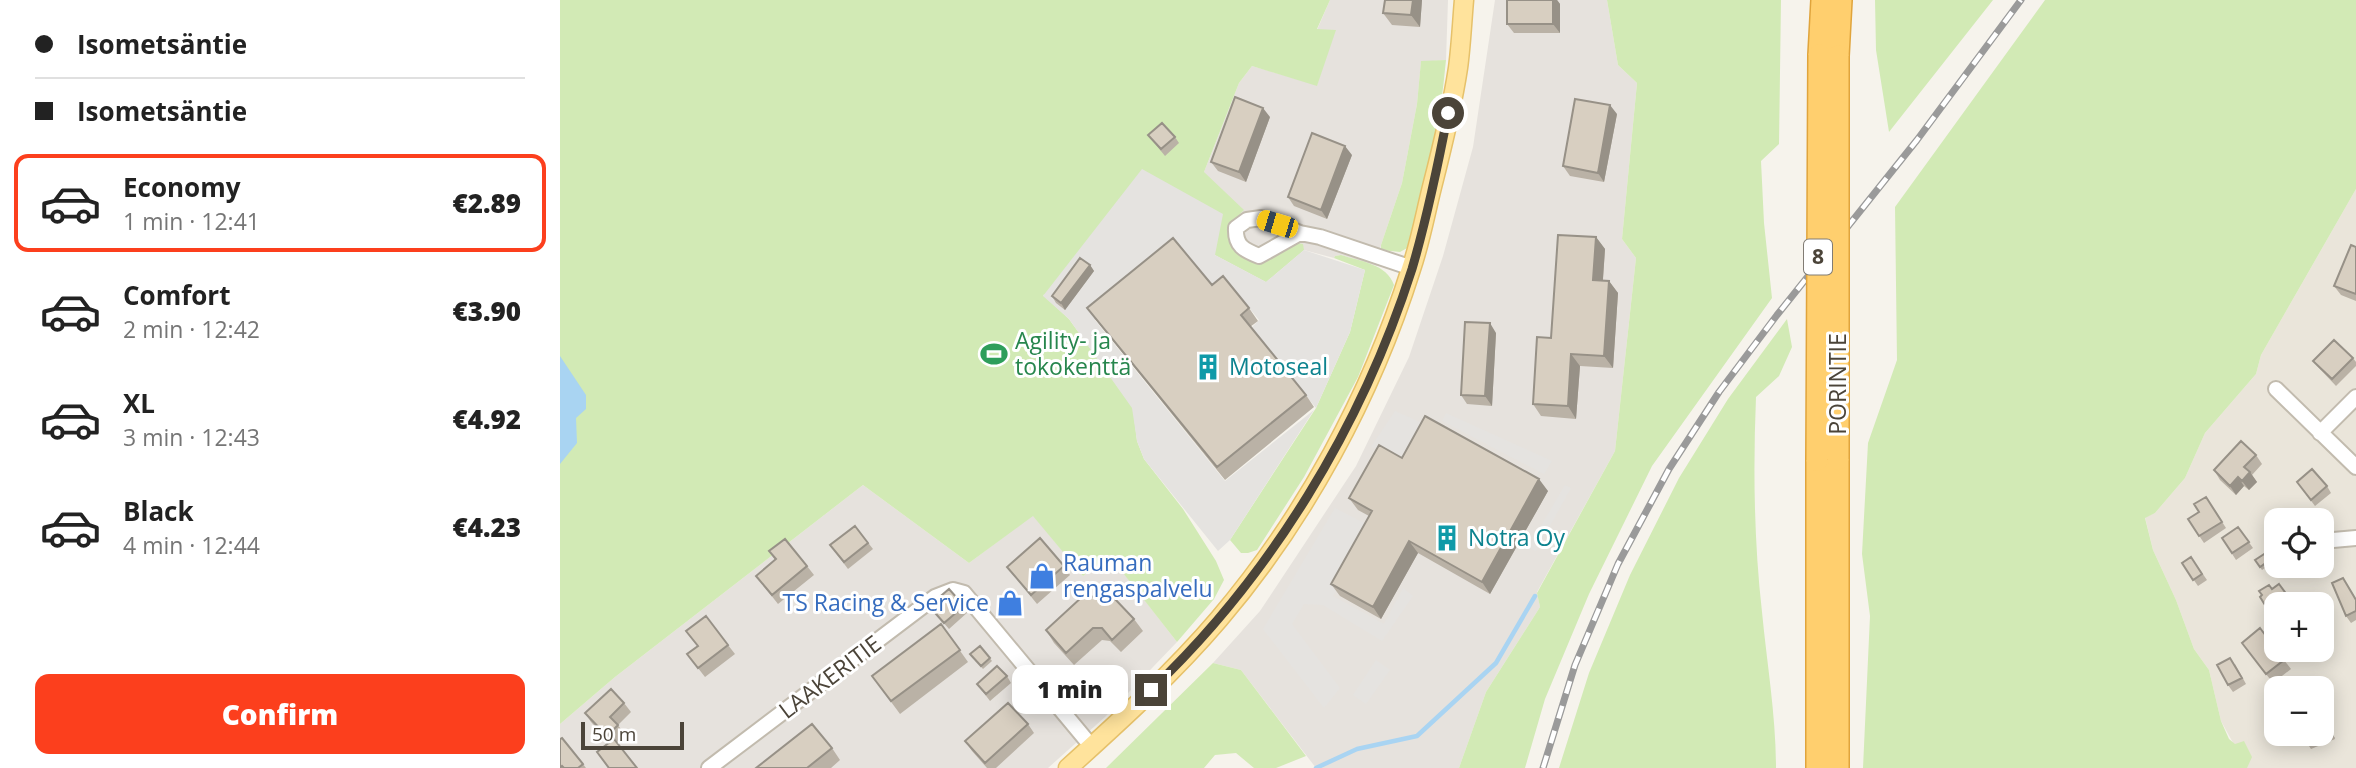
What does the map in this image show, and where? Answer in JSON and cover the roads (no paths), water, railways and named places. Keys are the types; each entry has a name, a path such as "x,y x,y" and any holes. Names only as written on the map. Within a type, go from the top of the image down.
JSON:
{"highway":[{"name":"PORINTIE","path":"1817,768 1828,459 1829,55 1822,0"},
{"name":"PORINTIE","path":"1829,55 1841,0"},
{"name":"PORINTIE","path":"1828,459 1838,768"}],"main road":[{"path":"1068,768 1167,675 1218,620 1248,583 1294,517 1348,423 1376,365 1412,268 1440,158 1458,68 1464,0"}],"street":[{"path":"1300,233 1320,237 1412,268"},
{"path":"2276,388 2356,467"},
{"path":"2320,433 2356,397"},
{"path":"2334,540 2356,538"},
{"name":"LAAKERITIE","path":"709,768 935,597 953,590 964,593 1092,747"}],"water":[{"path":"560,356 586,395 586,409 576,418 577,443 560,464"}],"waterway":[{"path":"1316,768 1357,749 1417,736 1496,663 1535,596"}],"railway":[{"path":"1543,768 1575,665 1618,564 1669,469 1719,392 1917,140 2021,0"}],"place":[{"name":"Agility- ja tokokenttä","path":"994,354"},
{"name":"Motoseal","path":"1208,367"},
{"name":"Notra Oy","path":"1447,538"},
{"name":"Rauman rengaspalvelu","path":"1042,576"},
{"name":"TS Racing & Service","path":"1010,603"}]}
